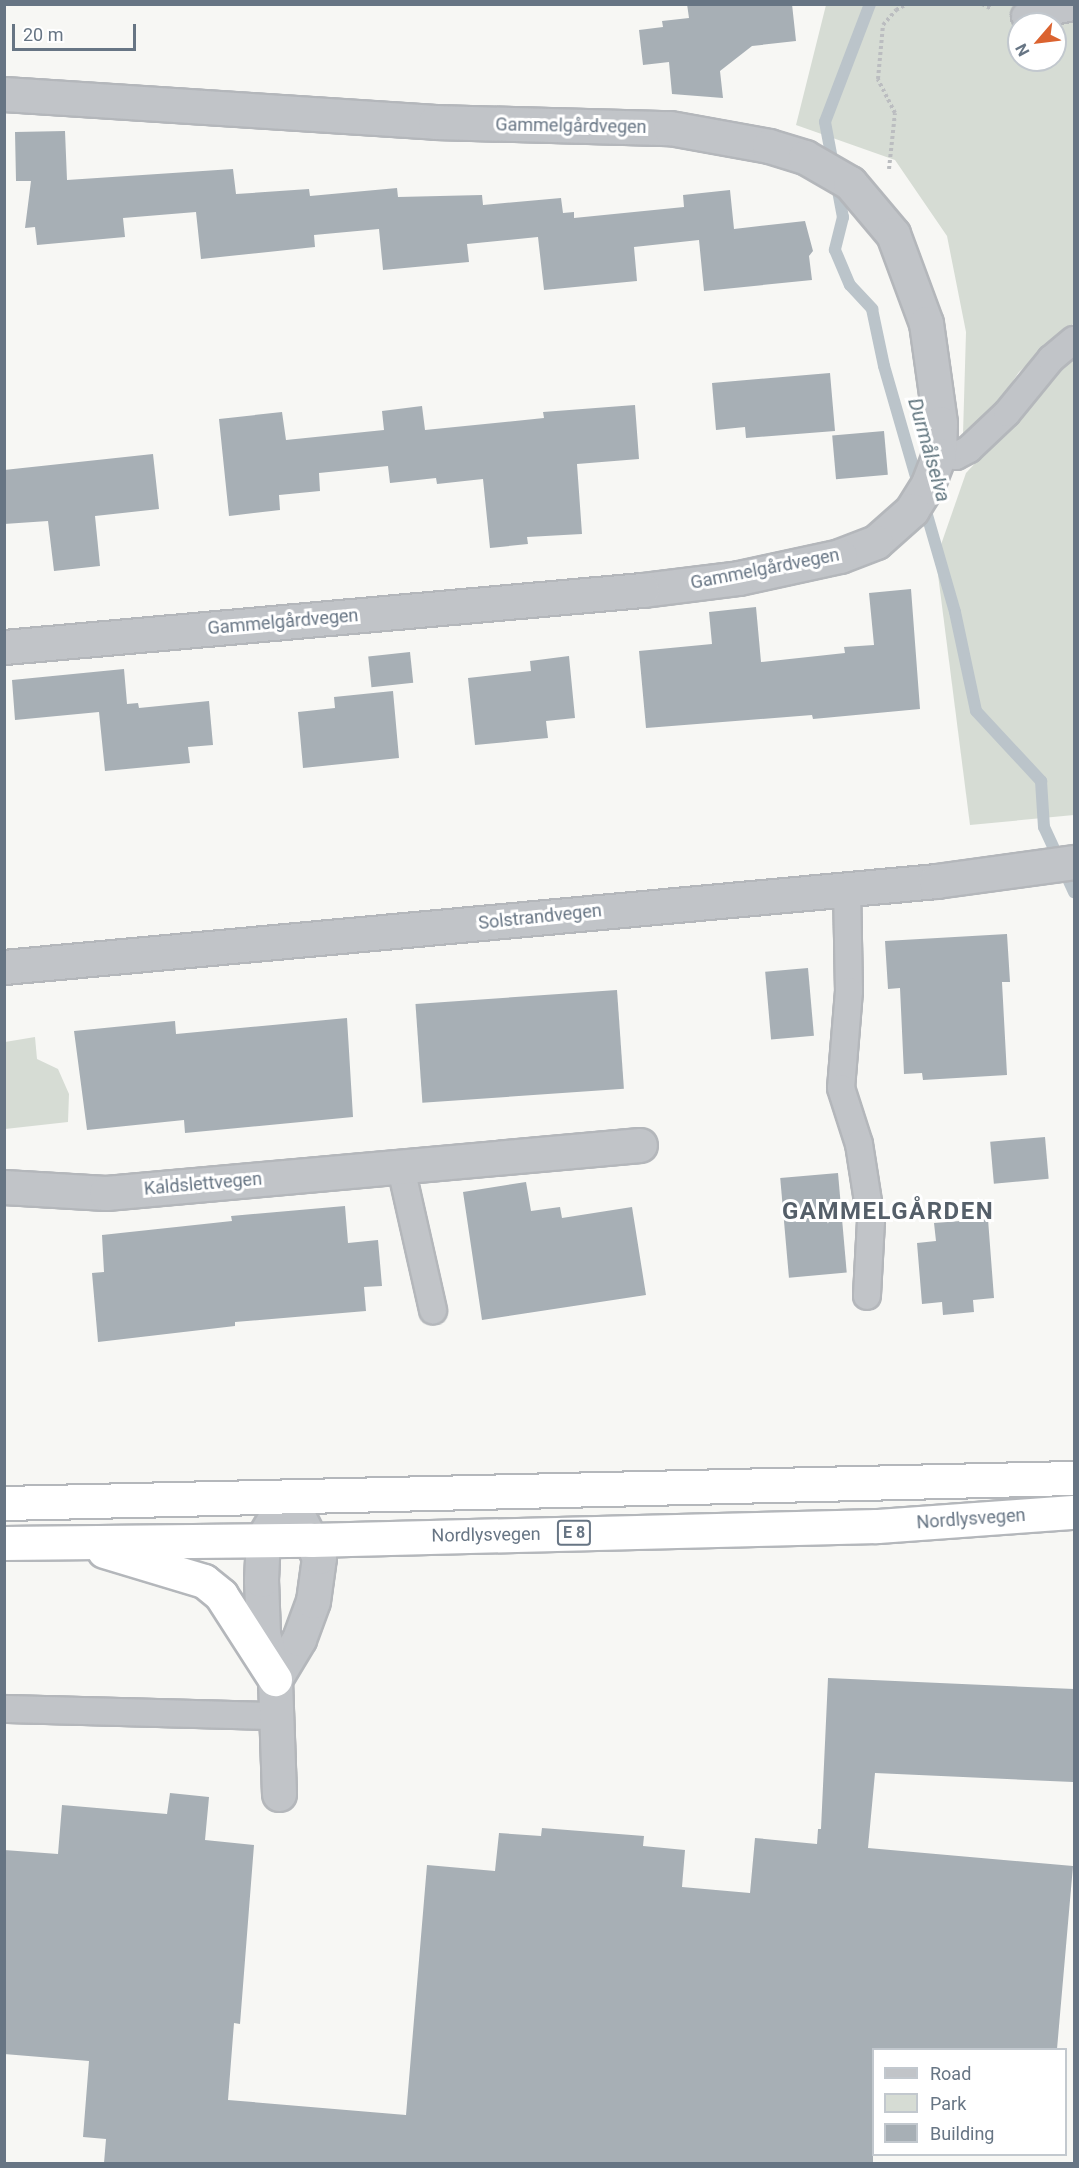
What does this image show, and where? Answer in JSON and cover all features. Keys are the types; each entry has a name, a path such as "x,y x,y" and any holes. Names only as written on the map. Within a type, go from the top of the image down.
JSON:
{"highway":[{"name":"Nordlysvegen","path":"4,1503 1074,1478"},
{"name":"Nordlysvegen","path":"4,1543 263,1538 311,1540 877,1526 1074,1512"},
{"name":"E 8","path":"73,1543 204,1581 221,1595 274,1679"}],"street":[{"name":"Gammelgårdvegen","path":"4,94 435,122 698,131 805,157 836,173 869,201 901,249 926,323 940,423 939,455 922,495 893,530 856,551 771,572 561,598 4,647"},
{"name":"Solstrandvegen","path":"4,967 383,934 936,880 1074,862"},
{"name":"Kaldslettvegen","path":"4,1187 106,1193 640,1145"},
{"path":"279,1794 274,1679 263,1634 263,1538 288,1496"},
{"path":"274,1679 299,1639 314,1601 319,1557 288,1496"}],"lane":[{"path":"1047,12 1074,7"},
{"path":"939,455 956,456 969,449 1007,413 1051,360 1074,340"},
{"path":"847,887 849,991 841,1088 859,1144 871,1221 867,1296"},
{"path":"401,1168 433,1310"},
{"path":"4,1709 276,1716"}],"path":[{"path":"869,201 887,182 895,114 878,79 883,24 896,9 907,4"}],"green space":[{"path":"826,5 1074,5 1074,323 1019,372 977,433 963,434 966,332 947,236 895,160 796,125"},
{"path":"1074,356 1074,815 970,825 936,559 966,473"},
{"path":"35,1037 37,1059 58,1069 69,1094 68,1122 5,1129 5,1042"}],"building":[{"path":"687,4 792,4 796,41 752,46 720,71 723,98 672,94 669,62 643,65 639,30 663,27 662,21 689,18"},
{"path":"65,131 67,180 233,169 236,194 309,189 310,196 397,188 398,197 482,195 483,205 561,198 563,213 574,212 574,218 684,207 683,195 730,190 734,229 805,221 813,251 809,256 812,280 704,291 699,240 634,247 637,281 544,290 538,237 467,244 469,262 383,270 379,229 314,235 315,247 201,259 196,212 123,218 125,237 37,245 35,227 25,228 31,181 16,181 15,132"},
{"path":"830,373 835,431 746,438 745,427 716,430 712,383"},
{"path":"635,405 639,459 577,464 582,534 527,537 528,544 490,548 483,479 437,484 436,478 390,483 388,466 319,473 320,491 279,495 280,510 229,516 219,419 282,412 286,440 384,430 382,411 422,406 425,430 544,418 543,412"},
{"path":"884,431 888,475 836,479 832,436"},
{"path":"153,454 159,509 95,516 100,566 54,571 48,521 4,524 4,470"},
{"path":"911,589 920,709 813,719 812,715 646,728 639,651 712,644 709,612 756,607 761,662 845,653 844,647 874,645 869,593"},
{"path":"410,652 413,683 371,687 368,656"},
{"path":"569,656 575,718 546,721 548,738 475,745 468,678 531,671 530,661"},
{"path":"124,669 127,704 138,703 139,708 209,701 213,745 188,747 190,763 105,771 99,712 15,720 12,680"},
{"path":"393,691 399,758 303,768 298,712 335,708 334,697"},
{"path":"1007,934 1010,982 1002,982 1007,1075 923,1080 922,1073 904,1074 900,988 888,989 885,941"},
{"path":"808,968 814,1036 771,1039 765,972"},
{"path":"617,990 624,1089 422,1103 415,1004"},
{"path":"347,1018 353,1117 185,1133 184,1120 87,1130 74,1031 175,1021 176,1034"},
{"path":"1045,1137 1049,1179 994,1184 990,1142"},
{"path":"838,1173 847,1273 789,1278 780,1178"},
{"path":"526,1182 531,1211 560,1207 562,1218 632,1207 646,1295 482,1320 463,1192"},
{"path":"345,1206 348,1243 378,1240 382,1286 364,1287 366,1311 235,1322 235,1326 98,1342 92,1273 104,1272 102,1235 232,1221 231,1216"},
{"path":"988,1219 994,1298 973,1300 974,1312 943,1315 942,1302 922,1304 917,1243 936,1241 934,1223"},
{"path":"828,1678 1074,1689 1073,1782 875,1773 868,1848 1073,1866 1057,2048 872,2048 873,2163 104,2163 106,2139 83,2137 89,2061 4,2054 4,1850 58,1854 62,1805 167,1814 170,1793 209,1797 205,1840 254,1845 240,2024 234,2023 228,2100 406,2115 427,1865 495,1871 499,1833 541,1836 542,1828 644,1836 643,1846 685,1850 682,1887 750,1893 755,1838 817,1844 818,1829 821,1829"}],"waterway":[{"name":"Durmålselva","path":"870,4 825,122 843,217 835,250 850,285 872,309 884,366 955,612 976,711 1041,781 1044,827 1074,892"}],"district":[{"name":"GAMMELGÅRDEN","path":"888,1212"}]}
